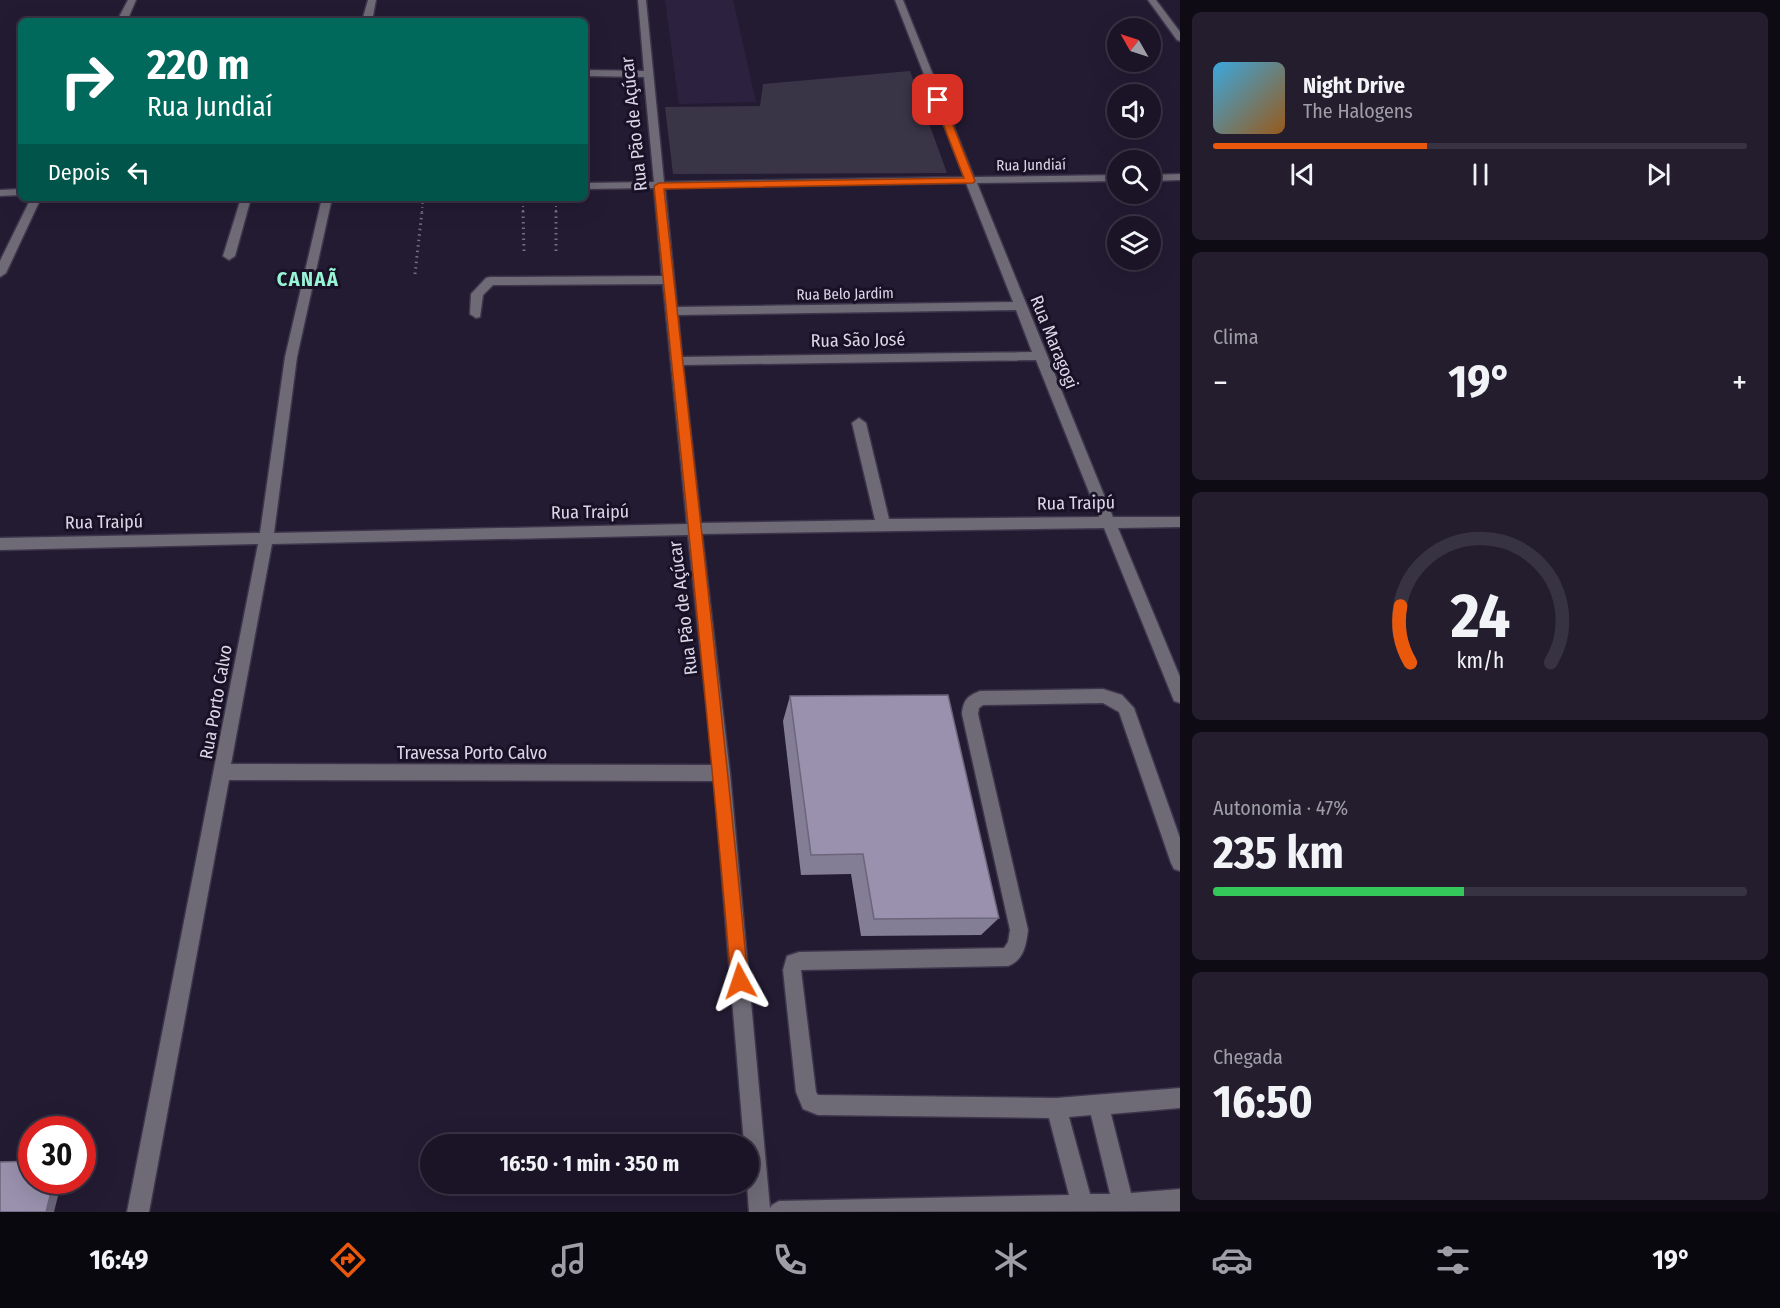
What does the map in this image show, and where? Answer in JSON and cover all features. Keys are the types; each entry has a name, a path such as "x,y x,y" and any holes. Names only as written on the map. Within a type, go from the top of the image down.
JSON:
{"street":[{"path":"123,18 132,0"},
{"path":"368,18 372,0"},
{"name":"Rua Pão de Açúcar","path":"642,0 676,361 722,773 760,1212"},
{"name":"Rua Maragogi","path":"899,0 1040,356 1179,688"},
{"path":"1152,0 1180,38"},
{"path":"588,73 648,74"},
{"path":"1161,178 1180,177"},
{"name":"Rua Jundiaí","path":"588,186 1107,178"},
{"path":"0,193 18,192"},
{"path":"0,273 35,201"},
{"path":"229,256 245,201"},
{"name":"Rua Porto Calvo","path":"138,1212 266,538 291,357 326,201"},
{"path":"476,314 477,294 490,282 669,280"},
{"name":"Rua Belo Jardim","path":"671,311 1020,306"},
{"name":"Rua São José","path":"676,361 1040,356"},
{"path":"859,423 883,525"},
{"name":"Rua Traipú","path":"0,544 883,525 1180,522"},
{"path":"1180,863 1126,708 1116,700 1103,696 980,698 971,704 970,714 1019,930 1017,946 1008,957 799,961 794,963 792,970 804,1081 810,1102 818,1105 1056,1108 1180,1098"},
{"name":"Travessa Porto Calvo","path":"223,771 722,773"},
{"path":"1099,1105 1123,1204"},
{"path":"1056,1108 1082,1204"},
{"path":"779,1212 1123,1204 1180,1200"}],"path":[{"path":"415,273 423,201"},
{"path":"523,201 524,252"},
{"path":"556,201 556,255"}],"shaded area":[{"path":"665,0 733,0 756,102 679,104"},
{"path":"910,71 947,173 673,174 665,107 760,106 763,84"}],"building":[{"path":"948,695 999,918 874,919 863,854 811,855 790,696"},
{"path":"18,1161 18,1194 50,1194 46,1212 0,1212 0,1162"}],"district":[{"name":"CANAÃ","path":"308,279"}],"route":[{"path":"740,981 722,773 694,530 659,186 970,181 938,100"}]}
